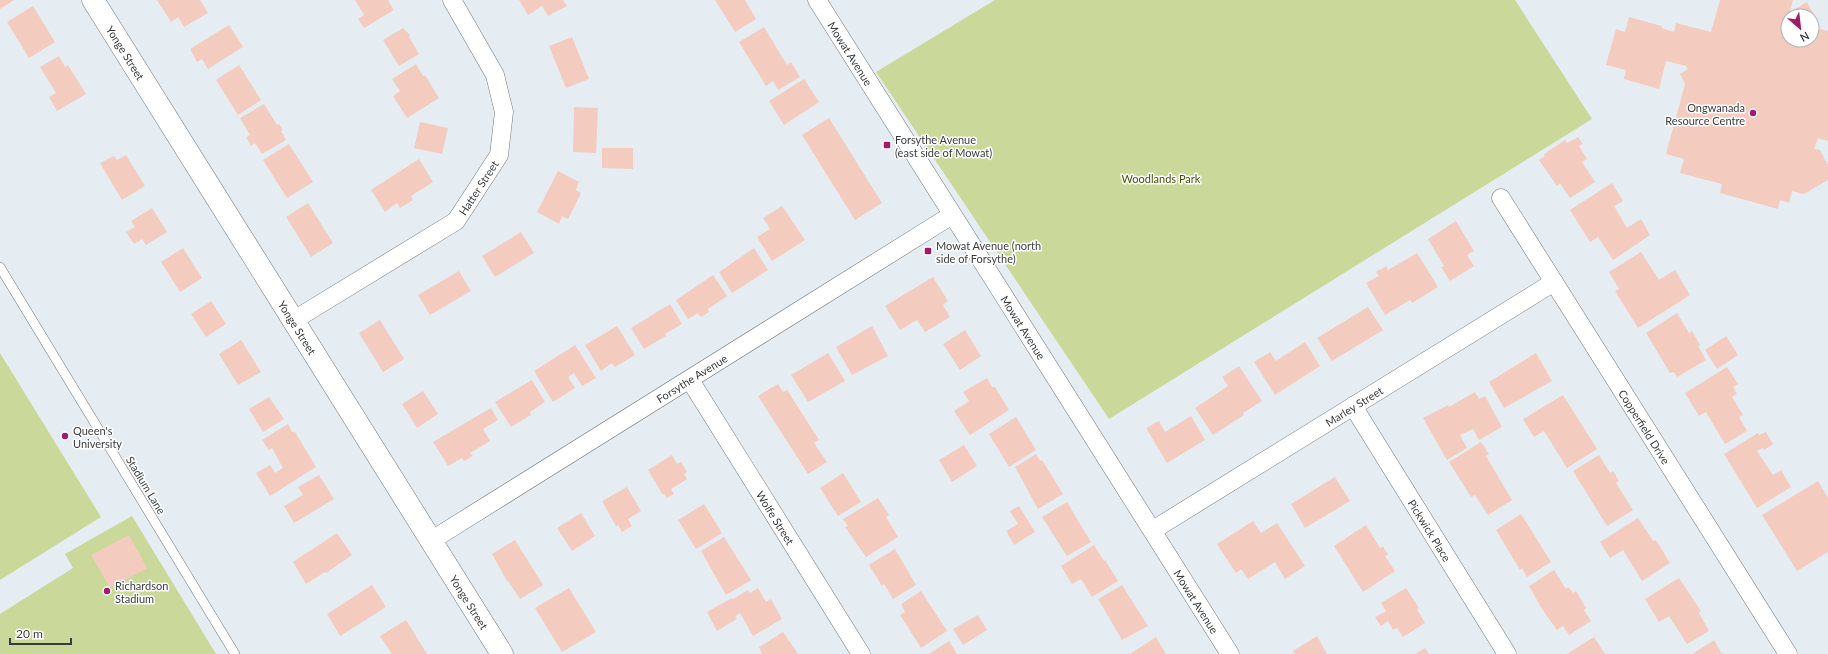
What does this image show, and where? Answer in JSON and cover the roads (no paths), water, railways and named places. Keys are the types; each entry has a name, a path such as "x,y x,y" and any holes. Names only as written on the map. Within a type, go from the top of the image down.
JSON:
{"street":[{"name":"Yonge Street","path":"93,0 502,654"},
{"name":"Hatter Street","path":"294,320 456,221 499,155 504,112 495,75 452,0"},
{"name":"Mowat Avenue","path":"817,0 1230,654"},
{"name":"Copperfield Drive","path":"1501,198 1788,654"},
{"name":"Forsythe Avenue","path":"432,540 952,215"},
{"name":"Marley Street","path":"1153,530 1554,282"},
{"name":"Wolfe Street","path":"690,380 861,654"},
{"name":"Pickwick Place","path":"1353,406 1507,654"}],"lane":[{"name":"Stadium Lane","path":"0,267 235,654"}],"place":[{"name":"Ongwanada Resource Centre","path":"1753,113"},
{"name":"Forsythe Avenue (east side of Mowat)","path":"887,145"},
{"name":"Mowat Avenue (north side of Forsythe)","path":"928,251"},
{"name":"Queen's University","path":"65,436"},
{"name":"Richardson Stadium","path":"107,591"}],"park label":[{"name":"Woodlands Park","path":"1161,178"}]}
